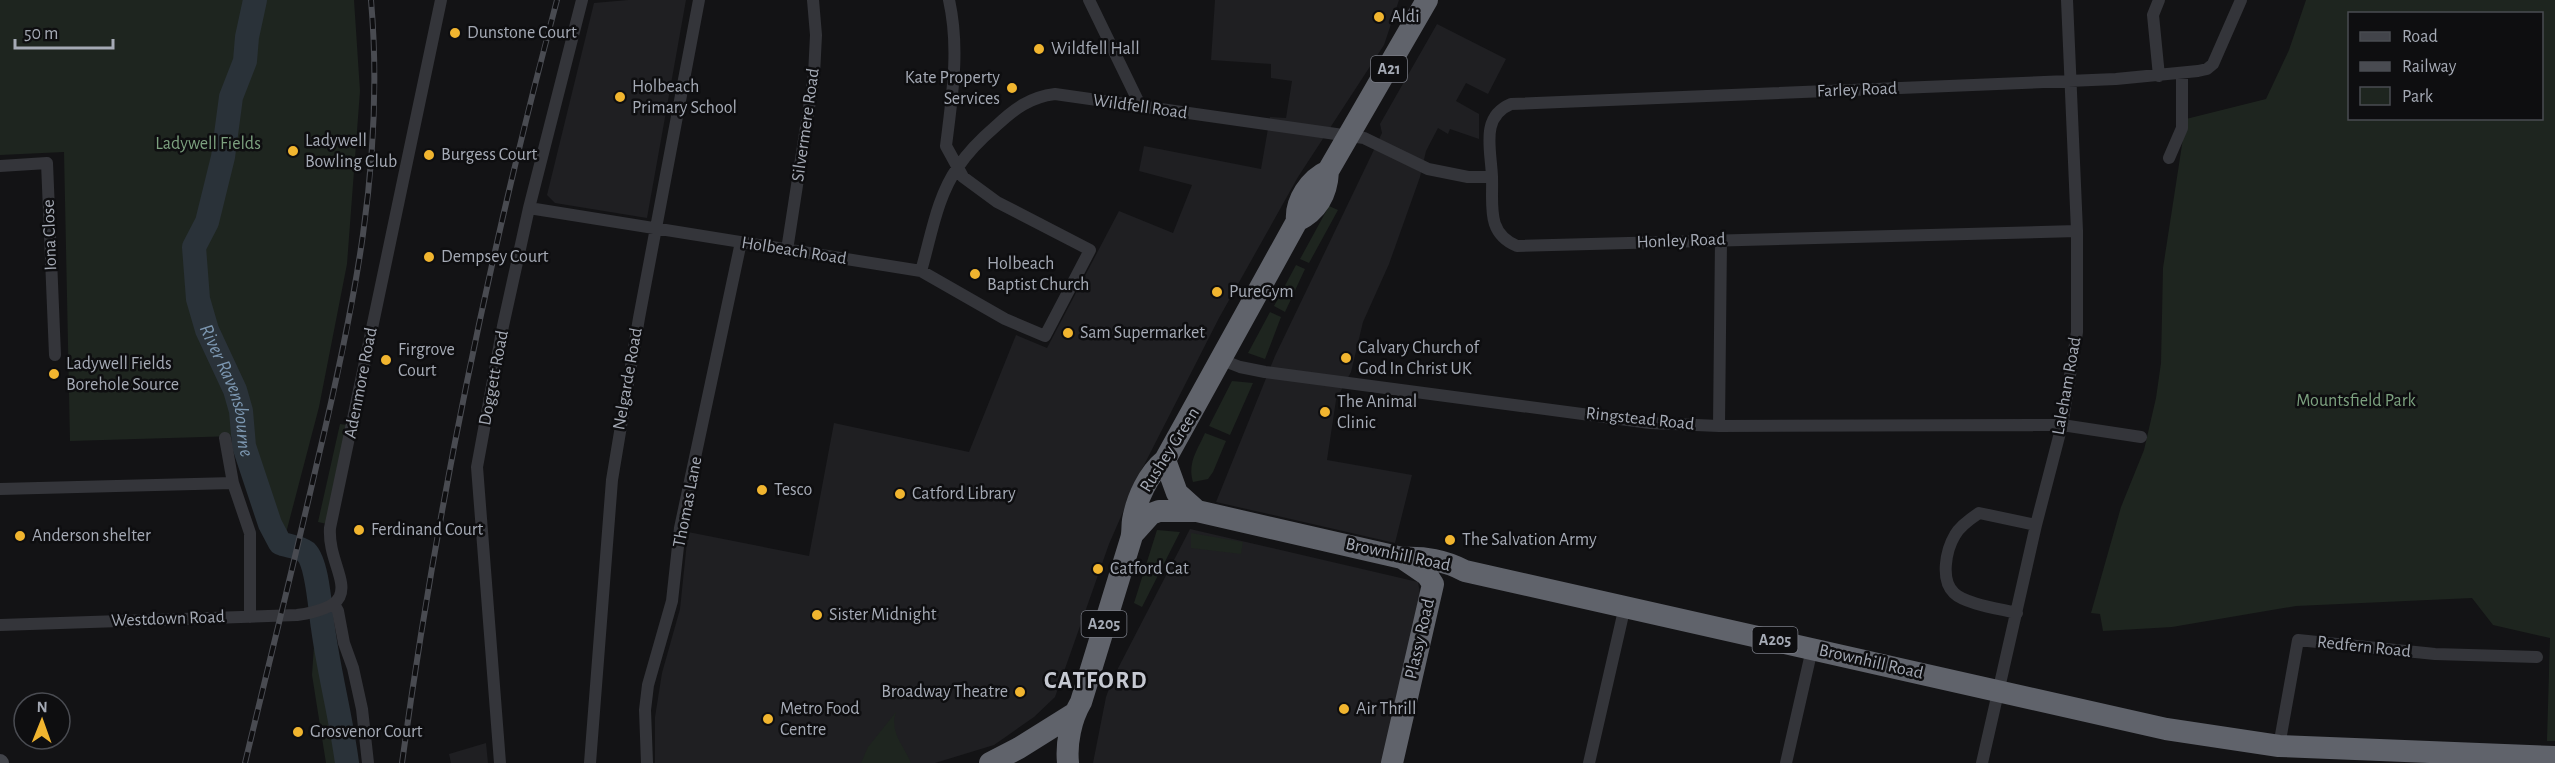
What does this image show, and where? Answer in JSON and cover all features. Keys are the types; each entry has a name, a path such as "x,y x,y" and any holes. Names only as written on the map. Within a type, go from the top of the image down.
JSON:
{"highway":[{"name":"Rushey Green","path":"1068,763 1067,752 1075,713 1081,702 1133,534 1134,515 1144,487 1156,468 1166,460 1297,221 1311,214 1328,188 1328,171 1350,137 1427,0"},
{"path":"1166,460 1177,493 1197,511"},
{"name":"Brownhill Road","path":"1133,534 1151,514 1159,511 1197,511 1402,558 1429,558 1450,563 1465,571 2166,729 2279,746 2384,752 2555,757"},
{"name":"Plassy Road","path":"1392,763 1433,584 1427,575 1402,558"},
{"name":"Plassy Road","path":"1433,584 1465,571"},
{"path":"990,763 1075,713"}],"street":[{"name":"Adenmore Road","path":"368,763 362,709 353,668 344,643 338,611 331,606 339,596 342,579 331,544 330,528 441,0"},
{"name":"Doggett Road","path":"500,763 477,467 529,208 582,0"},
{"name":"Nelgarde Road","path":"590,763 612,480 655,229 699,0"},
{"name":"Silvermere Road","path":"787,250 814,75 816,35 813,0"},
{"path":"949,0 955,25 955,71 946,146 957,168"},
{"path":"1089,0 1141,108"},
{"name":"Laleham Road","path":"1982,763 2036,525 2062,425 2077,332 2077,231 2067,0"},
{"path":"2159,0 2152,15 2159,76"},
{"name":"Farley Road","path":"1492,177 1490,126 1493,117 1501,109 1511,104 2071,81 2182,73 2207,69 2213,64 2241,0"},
{"path":"2169,158 2182,128 2182,73"},
{"name":"Wildfell Road","path":"921,271 941,200 957,168 982,139 1030,99 1055,94 1350,137"},
{"path":"1350,137 1364,138 1428,169 1468,177 1492,177"},
{"name":"Iona Close","path":"0,166 47,163 55,355"},
{"name":"Holbeach Road","path":"529,208 921,271 1005,319 1045,336 1089,250 997,202 963,177 957,168"},
{"name":"Honley Road","path":"1492,177 1493,216 1496,228 1504,240 1517,246 2077,231"},
{"path":"1719,426 1721,240"},
{"name":"Thomas Lane","path":"647,763 645,710 648,685 672,601 680,528 741,242"},
{"name":"Ringstead Road","path":"1222,360 1240,367 1265,372 1650,423 1719,426 2062,425 2141,437"},
{"path":"225,438 233,483 250,533 250,617"},
{"path":"0,489 233,483"},
{"path":"2017,613 1966,600 1954,593 1945,579 1948,558 1953,537 1959,529 1979,513 2036,525"},
{"name":"Westdown Road","path":"0,625 250,617 310,613 331,606"},
{"path":"1588,763 1625,606"},
{"name":"Redfern Road","path":"2279,746 2298,640 2435,654 2537,657"},
{"path":"1786,763 1812,649"}],"shaded area":[{"name":"Holbeach Primary School","path":"628,0 686,0 647,218 555,203 547,195 594,3"},
{"path":"1215,0 1399,0 1384,45 1298,177 1219,318 1140,473 1109,544 1055,697 1034,717 994,745 935,763 655,763 655,717 662,673 680,609 688,532 809,556 834,423 969,452 1016,335 1047,348 1119,211 1173,233 1192,185 1139,171 1144,146 1261,169 1270,117 1286,118 1292,81 1271,78 1271,64 1211,60"},
{"path":"1437,24 1506,59 1488,94 1466,83 1456,101 1479,114 1479,139 1450,129 1448,134 1438,128 1426,151 1420,177 1389,264 1363,322 1351,372 1336,400 1327,460 1412,475 1395,543 1216,502 1275,356 1382,133 1380,124"},
{"path":"1190,529 1418,582 1420,593 1384,763 1093,763 1106,697 1113,678"},
{"path":"486,743 488,763 451,763 449,754"}],"green space":[{"name":"Ladywell Fields","path":"0,0 354,0 360,91 347,264 319,407 280,556 272,547 259,518 247,482 236,436 70,441 64,152 0,155"},
{"name":"Mountsfield Park","path":"2306,0 2555,0 2555,741 2547,741 2550,638 2493,625 2472,598 2296,606 2172,627 2103,631 2100,614 2091,613 2121,507 2144,450 2156,398 2161,363 2163,268 2186,119 2266,99 2289,50"},
{"path":"1329,206 1338,210 1309,263 1300,259"},
{"path":"1296,265 1305,269 1285,312 1274,306"},
{"path":"1270,312 1281,317 1265,359 1248,353"},
{"path":"1232,381 1253,383 1230,435 1209,426"},
{"path":"340,424 347,425 327,524 318,522"},
{"path":"1205,433 1226,441 1208,479 1193,482 1192,462"},
{"path":"1157,530 1180,532 1142,607 1134,603"},
{"path":"1191,533 1243,542 1241,554 1191,548"},
{"path":"315,631 333,709 340,763 326,763 312,675"},
{"path":"896,712 894,726 911,763 861,763 868,747"}],"waterway":[{"name":"River Ravensbourne","path":"255,0 247,37 245,61 231,97 223,157 207,222 194,247 198,299 207,330 235,390 241,411 244,446 270,524 280,543 306,552 313,567 347,763"}],"railway":[{"path":"245,763 331,405 354,291 370,176 374,118 371,0"},
{"path":"402,763 432,571 468,379 509,189 557,0"}],"place":[{"name":"Aldi","path":"1379,17"},
{"name":"Dunstone Court","path":"455,33"},
{"name":"Wildfell Hall","path":"1039,49"},
{"name":"Kate Property Services","path":"1012,88"},
{"name":"Holbeach Primary School","path":"620,97"},
{"name":"Ladywell Bowling Club","path":"293,151"},
{"name":"Burgess Court","path":"429,155"},
{"name":"Dempsey Court","path":"429,257"},
{"name":"Holbeach Baptist Church","path":"975,274"},
{"name":"PureGym","path":"1217,292"},
{"name":"Sam Supermarket","path":"1068,333"},
{"name":"Calvary Church of God In Christ UK","path":"1346,358"},
{"name":"Firgrove Court","path":"386,360"},
{"name":"Ladywell Fields Borehole Source","path":"54,374"},
{"name":"The Animal Clinic","path":"1325,412"},
{"name":"Tesco","path":"762,490"},
{"name":"Catford Library","path":"900,494"},
{"name":"Ferdinand Court","path":"359,530"},
{"name":"Anderson shelter","path":"20,536"},
{"name":"The Salvation Army","path":"1450,540"},
{"name":"Catford Cat","path":"1098,569"},
{"name":"Sister Midnight","path":"817,615"},
{"name":"Broadway Theatre","path":"1020,692"},
{"name":"Air Thrill","path":"1344,709"},
{"name":"Metro Food Centre","path":"768,719"},
{"name":"Grosvenor Court","path":"298,732"}],"district":[{"name":"CATFORD","path":"1096,681"}]}
